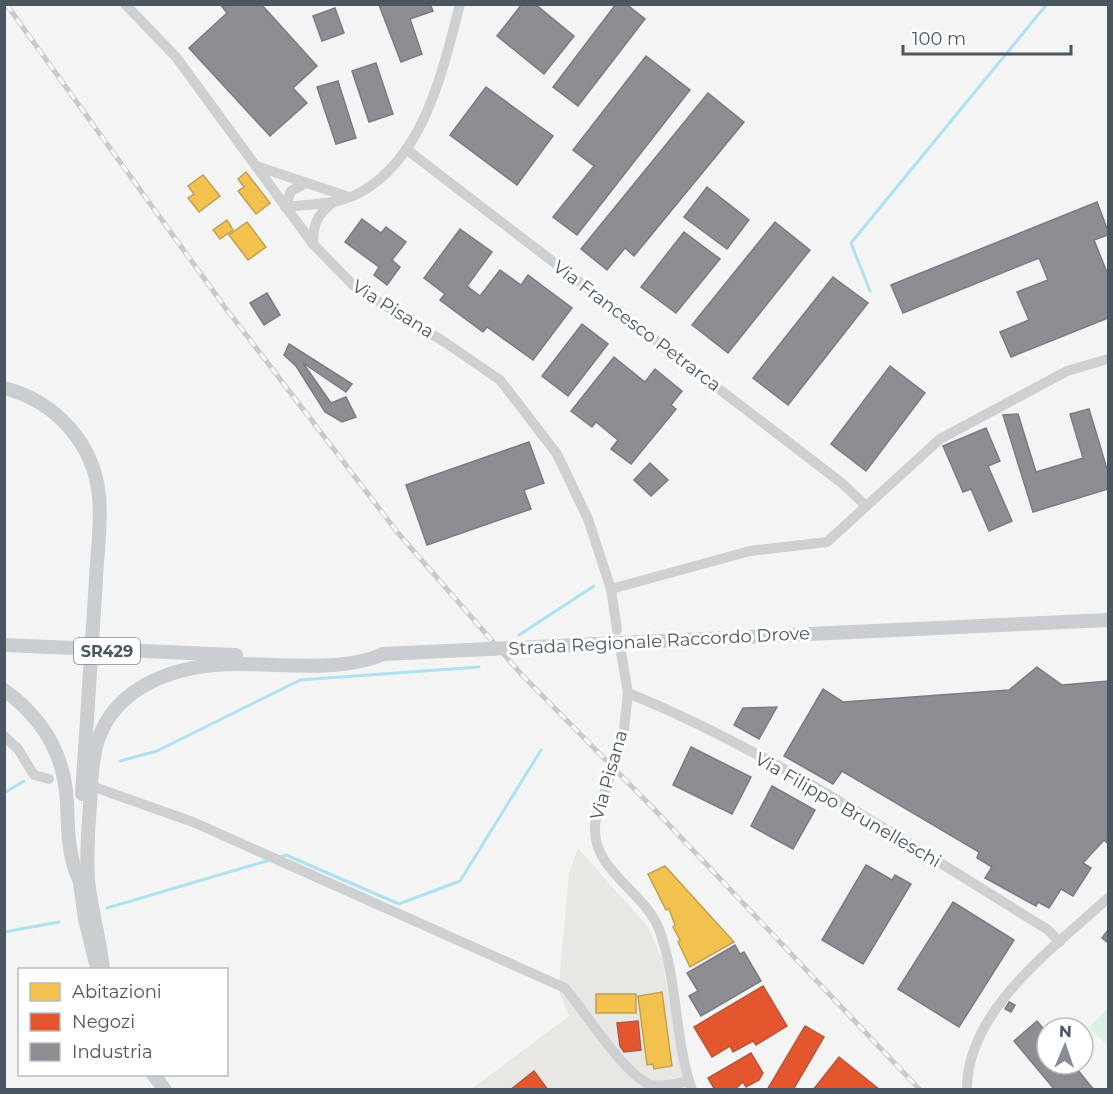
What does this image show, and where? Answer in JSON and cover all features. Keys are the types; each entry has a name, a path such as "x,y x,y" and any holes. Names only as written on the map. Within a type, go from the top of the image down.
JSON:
{"main road":[{"path":"4,388 31,397 53,411 75,434 88,456 97,482 100,504 79,845 79,880"},
{"name":"Strada Regionale Raccordo Drove","path":"209,660 339,663 364,660 383,654 1108,620"},
{"path":"4,636 170,646 209,660"},
{"name":"SR429","path":"4,645 209,660"},
{"path":"103,968 87,865 90,799 98,741 110,718 140,688 175,671 209,660"},
{"path":"4,690 41,724 60,761 65,782 70,852 79,880 87,930 98,968"},
{"path":"155,1076 165,1089"}],"street":[{"name":"Via Pisana","path":"125,4 176,57 313,244 354,286 446,342 500,380 557,454 588,519 611,589 617,630"},
{"path":"306,183 291,191 285,207 334,201 360,193 380,179 406,149 421,124 434,93 460,4"},
{"name":"Via Francesco Petrarca","path":"406,149 836,478 866,506"},
{"path":"255,166 350,197"},
{"path":"313,244 313,231 318,214 334,201"},
{"path":"611,589 750,551 827,542 940,439 1067,371 1108,359"},
{"name":"Via Pisana","path":"621,652 627,693 623,738 594,825 595,840 606,865 645,904 658,927 668,959 691,1085"},
{"name":"Via Filippo Brunelleschi","path":"627,693 710,731 808,784 1047,929 1060,942"},
{"path":"4,736 18,749 34,775 49,779"},
{"path":"97,788 193,822 565,988 612,1051 642,1080 660,1086 691,1085"},
{"path":"968,1089 968,1074 974,1055 1002,1001 1019,979 1108,898"}],"shaded area":[{"path":"578,848 648,927 662,959 685,1089 470,1090 569,1016 559,992 560,973 569,874"}],"green space":[{"path":"1108,1008 1108,1046 1095,1034 1095,1022"}],"building: Abitazioni":[{"path":"246,172 270,203 256,214 238,191 244,187 238,179"},
{"path":"203,175 220,196 199,212 188,198 194,194 188,186"},
{"path":"227,220 233,230 220,239 213,230"},
{"path":"247,222 266,247 248,260 229,235"},
{"path":"665,866 734,942 690,967 678,942 680,940 673,927 675,925 669,909 666,910 648,874"},
{"path":"662,992 672,1066 654,1069 653,1064 647,1065 638,996"},
{"path":"596,994 636,994 636,1013 596,1013"}],"building: Negozi":[{"path":"763,986 787,1026 756,1045 753,1041 733,1052 730,1046 712,1057 694,1027"},
{"path":"638,1021 641,1050 624,1052 620,1046 617,1023"},
{"path":"805,1026 824,1037 793,1090 767,1090"},
{"path":"751,1053 763,1073 759,1080 746,1087 743,1082 734,1090 715,1090 708,1078"},
{"path":"839,1057 880,1090 813,1090"},
{"path":"534,1071 548,1090 510,1090"}],"building: Industria":[{"path":"220,4 261,4 317,66 293,88 307,103 270,136 189,48 227,13"},
{"path":"430,4 433,11 410,19 422,54 401,62 379,5"},
{"path":"522,4 535,4 574,36 544,74 497,36"},
{"path":"616,4 626,4 645,19 578,106 553,87"},
{"path":"335,8 344,33 322,41 313,16"},
{"path":"646,56 690,90 577,235 553,217 594,166 573,150"},
{"path":"376,63 393,114 369,122 352,71"},
{"path":"338,81 356,138 336,144 317,87"},
{"path":"486,87 553,136 517,185 450,135"},
{"path":"708,93 744,122 634,256 625,248 607,270 581,249"},
{"path":"707,187 749,220 727,249 684,217"},
{"path":"1097,202 1108,231 1108,235 1094,240 1108,275 1108,318 1011,357 1000,332 1029,320 1017,292 1048,280 1039,258 903,313 891,285"},
{"path":"362,219 381,233 386,227 406,242 392,260 400,267 387,285 374,275 379,267 345,242"},
{"path":"775,222 810,250 728,353 692,325"},
{"path":"460,229 492,252 467,286 480,296 500,270 521,285 528,275 572,308 533,360 487,327 483,332 440,300 445,294 424,278"},
{"path":"684,232 720,259 676,313 641,287"},
{"path":"833,277 868,303 788,405 753,378"},
{"path":"267,293 280,315 264,325 250,303"},
{"path":"582,324 608,344 568,396 542,376"},
{"path":"289,344 352,384 346,392 303,363 331,403 346,397 356,417 342,422 325,412 296,366 284,355"},
{"path":"614,357 645,382 655,369 682,391 671,405 676,409 631,464 611,449 618,440 596,422 592,427 571,411"},
{"path":"890,366 925,393 866,471 831,444"},
{"path":"1089,409 1108,472 1108,489 1033,512 1003,415 1018,414 1036,472 1083,458 1070,414"},
{"path":"986,428 1000,461 988,466 1012,521 989,531 971,489 963,492 943,446"},
{"path":"529,442 544,483 524,490 531,509 427,545 406,485"},
{"path":"650,463 668,480 651,496 634,480"},
{"path":"1037,667 1062,685 1108,681 1108,844 1104,840 1083,863 1091,868 1073,896 1061,889 1049,908 1038,902 1036,906 985,878 992,867 977,858 979,852 842,771 833,784 784,756 823,689 843,702 1009,690"},
{"path":"777,707 759,739 734,725 743,708"},
{"path":"691,747 751,777 732,814 673,785"},
{"path":"772,786 815,810 793,849 751,826"},
{"path":"866,865 892,880 895,875 911,884 863,964 822,940"},
{"path":"953,902 1014,940 959,1027 898,989"},
{"path":"1108,930 1108,943 1102,938"},
{"path":"735,945 740,954 744,952 761,981 701,1016 689,996 698,991 687,973"},
{"path":"1009,1002 1015,1005 1011,1012 1005,1009"},
{"path":"1035,1023 1035,1066 1014,1041"},
{"path":"1043,1076 1083,1076 1094,1090 1055,1090"}],"waterway":[{"path":"870,291 851,243 1047,4"},
{"path":"519,635 594,586"},
{"path":"120,761 157,751 300,680 479,667"},
{"path":"280,857 286,855 399,904 460,881 541,750"},
{"path":"4,793 24,781"},
{"path":"107,908 270,860"},
{"path":"4,932 59,922"}],"railway":[{"path":"6,4 224,306 398,533 522,675 654,809 920,1090"}]}
